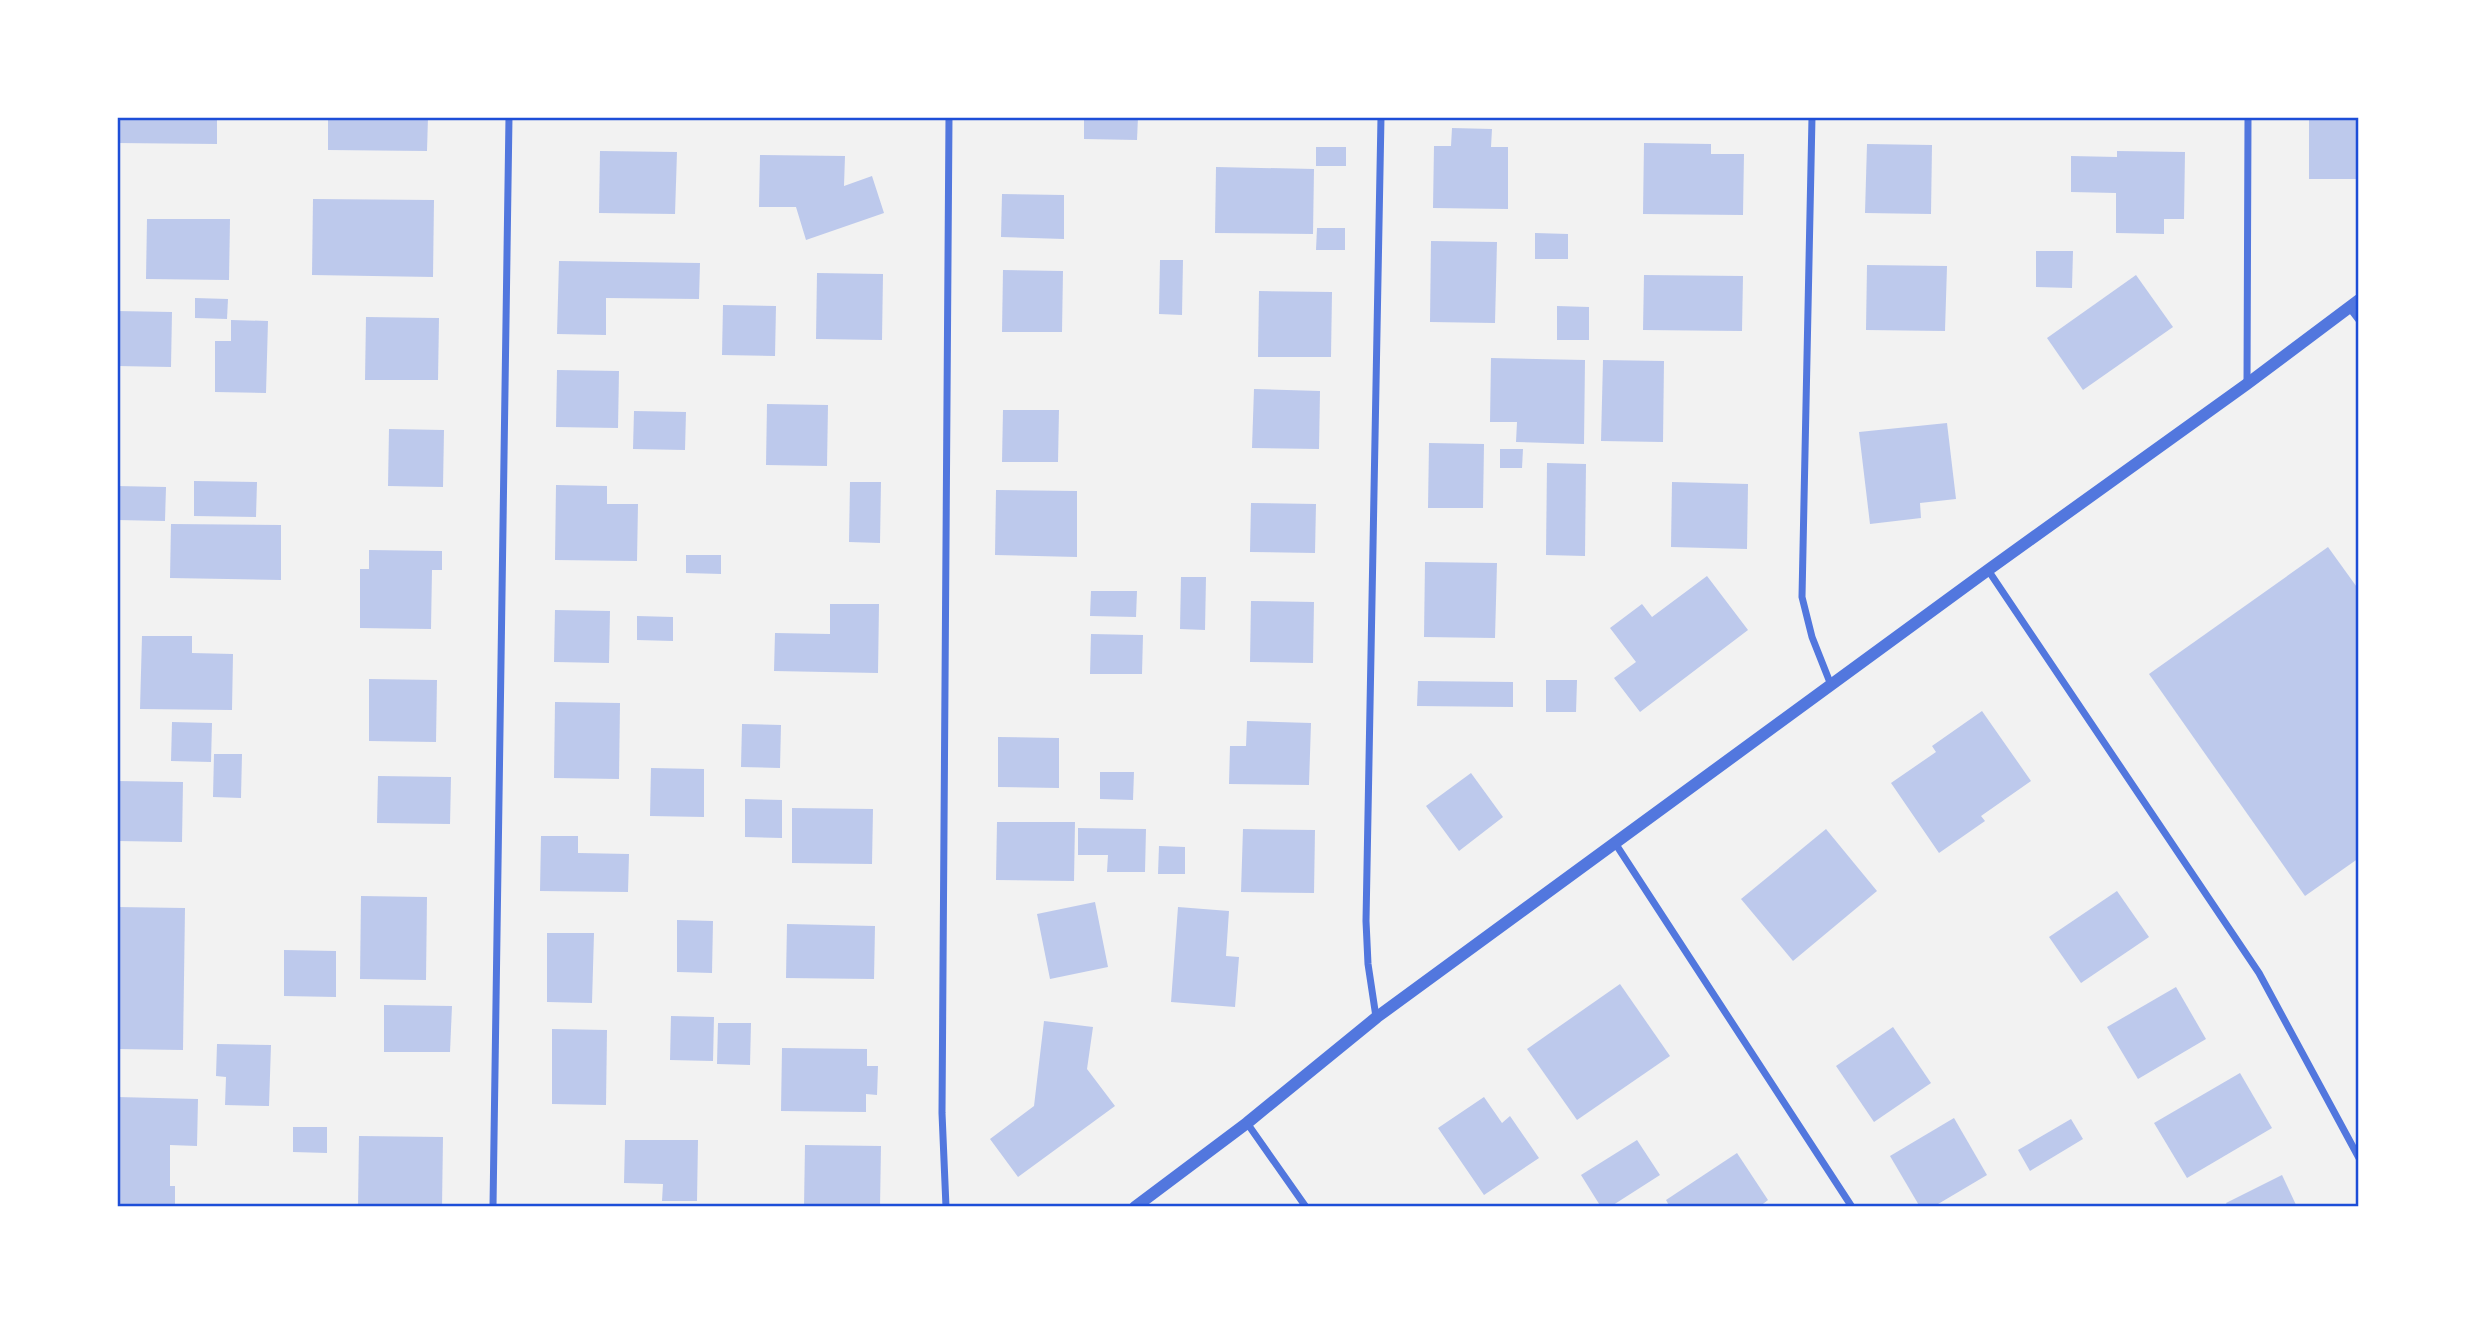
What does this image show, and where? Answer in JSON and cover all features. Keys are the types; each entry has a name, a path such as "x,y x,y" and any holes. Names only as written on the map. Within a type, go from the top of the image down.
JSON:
{"street":[{"path":"493,1207 509,117"},
{"path":"946,1207 942,1113 949,117"},
{"path":"1377,1017 1368,964 1366,921 1381,117"},
{"path":"1812,117 1802,597 1812,637 1831,686"},
{"path":"2247,384 2248,117"},
{"path":"1135,1207 1247,1123 1377,1017 2247,384 2354,303 2359,320"},
{"path":"1988,570 2259,973 2359,1158"},
{"path":"1615,843 1852,1207"},
{"path":"1247,1123 1306,1207"}],"building":[{"path":"118,117 217,117 217,144 117,143"},
{"path":"328,117 428,117 427,151 328,150"},
{"path":"1084,117 1138,117 1137,140 1084,139"},
{"path":"2309,117 2359,117 2359,179 2309,179"},
{"path":"1452,128 1492,129 1491,147 1508,147 1508,209 1433,208 1434,146 1451,146"},
{"path":"1644,143 1711,144 1711,154 1744,154 1743,215 1643,214"},
{"path":"1867,144 1932,145 1931,214 1865,213"},
{"path":"1316,147 1346,147 1346,166 1316,166"},
{"path":"600,151 677,152 675,214 599,213"},
{"path":"2117,151 2185,152 2184,219 2164,219 2164,234 2116,233 2116,193 2071,192 2071,156 2117,157"},
{"path":"760,155 845,156 844,186 872,176 884,213 806,240 796,207 759,207"},
{"path":"1216,167 1314,169 1313,234 1215,233"},
{"path":"1002,194 1064,195 1064,239 1001,237"},
{"path":"313,199 434,200 433,277 312,275"},
{"path":"147,219 230,219 229,280 146,279"},
{"path":"1317,228 1345,228 1345,250 1316,250"},
{"path":"1535,233 1568,234 1568,259 1535,259"},
{"path":"1431,241 1497,242 1495,323 1430,322"},
{"path":"2036,251 2073,251 2072,288 2036,287"},
{"path":"1160,260 1183,260 1182,315 1159,314"},
{"path":"559,261 700,263 699,299 606,298 606,335 557,334"},
{"path":"1867,265 1947,266 1945,331 1866,330"},
{"path":"1003,270 1063,271 1062,332 1002,332"},
{"path":"817,273 883,274 882,340 816,339"},
{"path":"1644,275 1743,276 1742,331 1643,330"},
{"path":"2136,275 2173,327 2083,390 2047,338"},
{"path":"1259,291 1332,292 1331,357 1258,357"},
{"path":"195,298 228,299 227,319 195,318"},
{"path":"723,305 776,306 775,356 722,355"},
{"path":"1557,306 1589,307 1589,340 1557,340"},
{"path":"117,311 172,312 171,367 117,366"},
{"path":"366,317 439,318 438,380 365,380"},
{"path":"231,320 268,321 266,393 215,392 215,341 231,341"},
{"path":"1491,358 1585,360 1584,444 1516,442 1517,422 1490,422"},
{"path":"1603,360 1664,361 1663,442 1601,441"},
{"path":"557,370 619,371 618,428 556,427"},
{"path":"1254,389 1320,391 1319,449 1252,448"},
{"path":"767,404 828,405 827,466 766,465"},
{"path":"1003,410 1059,410 1058,462 1002,462"},
{"path":"634,411 686,412 685,450 633,449"},
{"path":"1947,423 1956,499 1920,503 1921,518 1870,524 1859,432"},
{"path":"389,429 444,430 443,487 388,486"},
{"path":"1429,443 1484,444 1483,508 1428,508"},
{"path":"1500,449 1523,449 1522,468 1500,468"},
{"path":"1547,463 1586,464 1585,556 1546,555"},
{"path":"194,481 257,482 256,517 194,516"},
{"path":"850,482 881,482 880,543 849,542"},
{"path":"1672,482 1748,484 1747,549 1671,547"},
{"path":"556,485 607,486 607,504 638,504 637,561 555,560"},
{"path":"117,486 166,487 165,521 117,520"},
{"path":"996,490 1077,491 1077,557 995,555"},
{"path":"1251,503 1316,504 1315,553 1250,552"},
{"path":"171,524 281,525 281,580 170,578"},
{"path":"2328,547 2359,590 2359,858 2305,896 2149,674"},
{"path":"369,550 442,551 442,570 432,570 431,629 360,628 360,569 369,569"},
{"path":"686,555 721,555 721,574 686,573"},
{"path":"1425,562 1497,563 1495,638 1424,637"},
{"path":"1707,576 1748,630 1640,712 1614,678 1636,662 1610,628 1642,604 1652,617"},
{"path":"1181,577 1206,577 1205,630 1180,629"},
{"path":"1091,591 1137,591 1136,617 1090,616"},
{"path":"1251,601 1314,602 1313,663 1250,662"},
{"path":"830,604 879,604 878,673 774,671 775,633 830,634"},
{"path":"555,610 610,611 609,663 554,662"},
{"path":"637,616 673,617 673,641 637,640"},
{"path":"1091,634 1143,635 1142,674 1090,674"},
{"path":"142,636 192,636 192,653 233,654 232,710 140,709"},
{"path":"369,679 437,680 436,742 369,741"},
{"path":"1546,680 1577,680 1576,712 1546,712"},
{"path":"1418,681 1513,682 1513,707 1417,706"},
{"path":"555,702 620,703 619,779 554,778"},
{"path":"1982,711 2031,781 1981,816 1985,821 1939,853 1891,783 1936,752 1932,746"},
{"path":"1247,721 1311,723 1309,785 1229,784 1230,746 1246,746"},
{"path":"172,722 212,723 211,762 171,761"},
{"path":"742,724 781,725 780,768 741,767"},
{"path":"998,737 1059,738 1059,788 998,787"},
{"path":"214,754 242,754 241,798 213,797"},
{"path":"651,768 704,769 704,817 650,816"},
{"path":"1100,772 1134,772 1133,800 1100,799"},
{"path":"1471,773 1503,817 1459,851 1426,806"},
{"path":"378,776 451,777 450,824 377,823"},
{"path":"117,781 183,782 182,842 117,841"},
{"path":"745,799 782,800 782,838 745,837"},
{"path":"792,808 873,809 872,864 792,863"},
{"path":"997,822 1075,822 1074,881 996,880"},
{"path":"1078,828 1146,829 1145,872 1107,872 1108,855 1078,855"},
{"path":"1243,829 1315,830 1314,893 1241,892"},
{"path":"1826,829 1877,891 1793,961 1741,899"},
{"path":"541,836 578,836 578,853 629,854 628,892 540,891"},
{"path":"1159,846 1185,847 1185,874 1158,874"},
{"path":"2117,891 2149,937 2081,983 2049,937"},
{"path":"361,896 427,897 426,980 360,979"},
{"path":"1095,902 1108,967 1050,979 1037,914"},
{"path":"117,907 185,908 183,1050 117,1049"},
{"path":"1178,907 1229,911 1226,956 1239,957 1235,1007 1171,1002"},
{"path":"677,920 713,921 712,973 677,972"},
{"path":"787,924 875,926 874,979 786,978"},
{"path":"547,933 594,933 592,1003 547,1002"},
{"path":"284,950 336,951 336,997 284,996"},
{"path":"1620,984 1670,1056 1577,1120 1527,1049"},
{"path":"2176,987 2206,1039 2138,1079 2107,1027"},
{"path":"384,1005 452,1006 450,1052 384,1052"},
{"path":"671,1016 714,1017 713,1061 670,1060"},
{"path":"1044,1021 1093,1027 1087,1069 1115,1106 1018,1177 990,1139 1034,1106"},
{"path":"718,1023 751,1023 750,1065 717,1064"},
{"path":"1893,1027 1931,1083 1874,1122 1836,1066"},
{"path":"552,1029 607,1030 606,1105 552,1104"},
{"path":"217,1044 271,1045 269,1106 225,1105 226,1077 216,1076"},
{"path":"782,1048 867,1049 867,1066 878,1066 877,1095 866,1094 866,1112 781,1111"},
{"path":"2240,1073 2272,1128 2187,1178 2154,1123"},
{"path":"117,1097 198,1099 197,1146 170,1145 170,1186 175,1186 175,1207 117,1207"},
{"path":"1484,1097 1502,1123 1510,1116 1539,1158 1484,1195 1438,1128"},
{"path":"1954,1118 1987,1175 1933,1207 1920,1207 1890,1156"},
{"path":"2071,1119 2083,1139 2030,1171 2018,1150"},
{"path":"293,1127 327,1127 327,1153 293,1152"},
{"path":"359,1136 443,1137 442,1207 358,1207"},
{"path":"625,1140 698,1140 697,1201 662,1201 663,1184 624,1183"},
{"path":"1637,1140 1660,1175 1610,1207 1601,1207 1581,1175"},
{"path":"805,1145 881,1146 880,1207 804,1207"},
{"path":"1737,1153 1768,1200 1759,1207 1670,1207 1666,1200"},
{"path":"2282,1175 2297,1207 2228,1207 2226,1203"}]}
